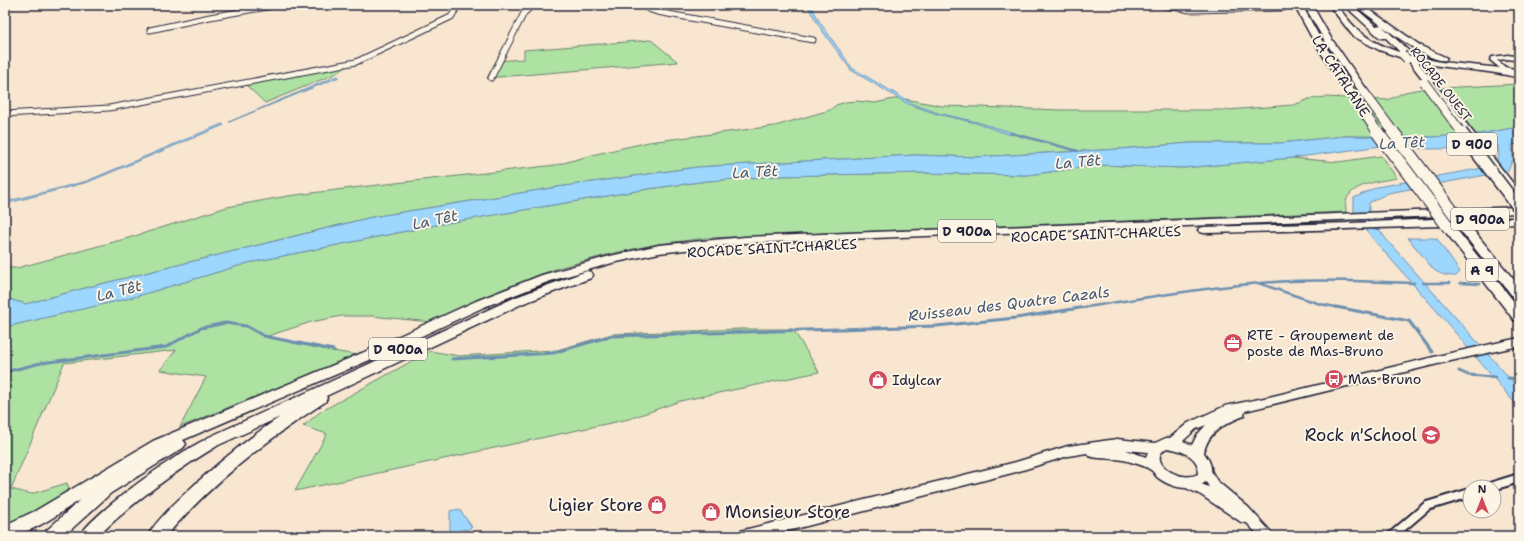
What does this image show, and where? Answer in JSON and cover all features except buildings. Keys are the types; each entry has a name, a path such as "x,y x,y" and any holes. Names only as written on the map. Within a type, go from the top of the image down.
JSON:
{"highway":[{"name":"LA CATALANE","path":"1298,5 1315,36 1383,140 1517,314"},
{"name":"LA CATALANE","path":"1308,5 1331,44 1365,94 1465,228 1519,295"},
{"path":"1333,5 1348,26 1375,45 1412,58 1448,65 1519,73"},
{"name":"ROCADE OUEST","path":"1348,5 1407,57"},
{"name":"ROCADE OUEST","path":"1354,5 1386,33 1407,57 1519,198"},
{"path":"1358,5 1425,52 1442,58 1465,63 1485,64 1494,62"},
{"path":"1448,65 1506,69"},
{"name":"ROCADE OUEST","path":"1427,83 1519,209"},
{"name":"D 900a","path":"1444,221 1519,204"},
{"name":"ROCADE SAINT-CHARLES","path":"491,313 532,295 577,278 625,264 690,252 748,248 1349,221 1377,215 1444,221 1519,209"},
{"name":"ROCADE SAINT-CHARLES","path":"589,266 659,249 745,240 1349,221 1385,225 1519,215"},
{"name":"D 900a","path":"1444,221 1519,221"},
{"path":"5,533 42,516 158,445 208,422 367,356 480,304 532,283 589,266"},
{"name":"D 900a","path":"212,442 243,422 451,324 545,282 589,266"},
{"path":"52,536 105,488 178,444 313,386 532,283"},
{"path":"156,536 205,486 254,443 287,419 329,392 491,313"},
{"name":"D 900a","path":"212,442 491,313"}],"main road":[{"path":"1519,59 1497,57 1493,59 1494,62 1506,69 1519,73"},
{"path":"1489,346 1519,335"},
{"path":"1173,443 1183,432 1205,419 1225,411 1269,402 1489,346 1519,342"},
{"path":"1197,454 1197,445 1201,437 1220,421 1269,402"},
{"name":"D 900a","path":"88,536 129,499 185,458 212,442"},
{"path":"1166,443 1173,443 1186,447 1197,454 1205,466 1206,472 1200,481 1186,483 1168,478 1156,466 1152,459 1152,453 1156,448 1166,443"},
{"path":"747,536 1016,467 1068,451 1087,447 1117,444 1156,448"},
{"path":"1016,467 1093,452 1121,453 1138,458 1156,466"}],"street":[{"path":"150,30 210,17 278,5"},
{"path":"5,114 109,108 348,64 365,59 454,14 455,11 452,5"},
{"path":"491,78 524,13 533,5"},
{"path":"645,5 648,9 657,12 813,40"},
{"path":"1163,5 1190,10 1283,8"},
{"path":"1206,472 1213,484 1244,511 1254,524"},
{"path":"1502,483 1519,478"},
{"path":"1186,483 1205,491 1254,524 1267,536"},
{"path":"1392,536 1413,520 1427,506 1462,495"}],"green space":[{"path":"651,40 678,62 487,78 496,61 524,59 524,50"},
{"path":"351,64 333,75 265,103 245,84"},
{"path":"1519,84 1519,127 1479,134 1432,137 1345,136 1280,143 1190,143 1120,149 975,157 915,155 697,167 558,187 372,217 26,304 5,298 5,268 17,268 132,237 227,207 288,196 556,165 649,142 775,126 830,110 836,105 846,102 857,101 875,103 899,98 943,106 1059,110 1227,110 1294,105 1309,99 1325,97 1388,100 1405,92 1421,89"},
{"path":"1381,156 1397,178 1367,184 1354,191 1346,202 1346,212 706,238 658,244 614,253 558,268 513,285 431,322 371,316 342,316 311,322 265,337 358,355 180,427 206,377 160,370 176,350 64,363 11,489 31,494 67,483 70,493 5,527 5,327 134,297 248,263 441,224 648,189 707,181 776,176 921,173 1028,175 1099,165 1183,168 1292,158 1338,162"},
{"path":"741,329 793,329 819,372 680,401 629,419 295,491 327,434 303,426 320,412 430,351 459,356 557,350 612,334"}],"water":[{"path":"807,5 811,5 819,21 852,68 913,104 938,113 977,122 1014,133 1011,135 976,123 937,114 908,104 851,70 821,29"},
{"path":"337,76 339,77 229,122 231,121"},
{"path":"222,124 224,125 88,182 5,204 5,202 87,181"},
{"name":"La Têt","path":"1519,127 1519,144 1512,145 1513,159 1508,171 1388,193 1369,203 1369,215 1386,239 1519,389 1519,408 1436,310 1372,238 1354,213 1354,198 1377,187 1494,166 1499,156 1498,146 1487,148 1432,149 1381,146 1292,158 1183,168 1099,165 1028,175 921,173 776,176 707,181 648,189 441,224 248,263 134,297 5,327 5,298 26,304 372,217 558,187 697,167 915,155 975,157 1120,149 1190,143 1280,143 1345,136 1432,137 1479,134"},
{"path":"1408,238 1437,239 1460,272 1456,276 1450,276 1434,270"},
{"path":"459,509 472,527 465,531 465,529 456,532 456,536 450,536 450,511"}],"waterway":[{"path":"1011,133 1078,151"},
{"name":"Ruisseau des Quatre Cazals","path":"1080,308 1184,292 1263,283 1320,280 1414,283"},
{"name":"Ruisseau des Quatre Cazals","path":"1423,283 1450,283"},
{"name":"Ruisseau des Quatre Cazals","path":"1460,283 1480,284"},
{"path":"1261,284 1320,304 1341,308"},
{"name":"Ruisseau des Quatre Cazals","path":"452,359 553,353 611,336 936,326 1016,318 1086,307"},
{"path":"1336,307 1409,321 1432,352"},
{"name":"Ruisseau des Quatre Cazals","path":"5,372 41,363 166,347 201,328 225,323 246,326 264,336 333,350"},
{"path":"1459,371 1468,375 1495,377"},
{"path":"1508,378 1519,379"}],"place":[{"name":"RTE - Groupement de poste de Mas-Bruno","path":"1233,343"},
{"name":"Mas Bruno","path":"1334,379"},
{"name":"Idylcar","path":"878,380"},
{"name":"Rock n'School","path":"1431,435"},
{"name":"Ligier Store","path":"657,505"},
{"name":"Monsieur Store","path":"711,512"}]}
